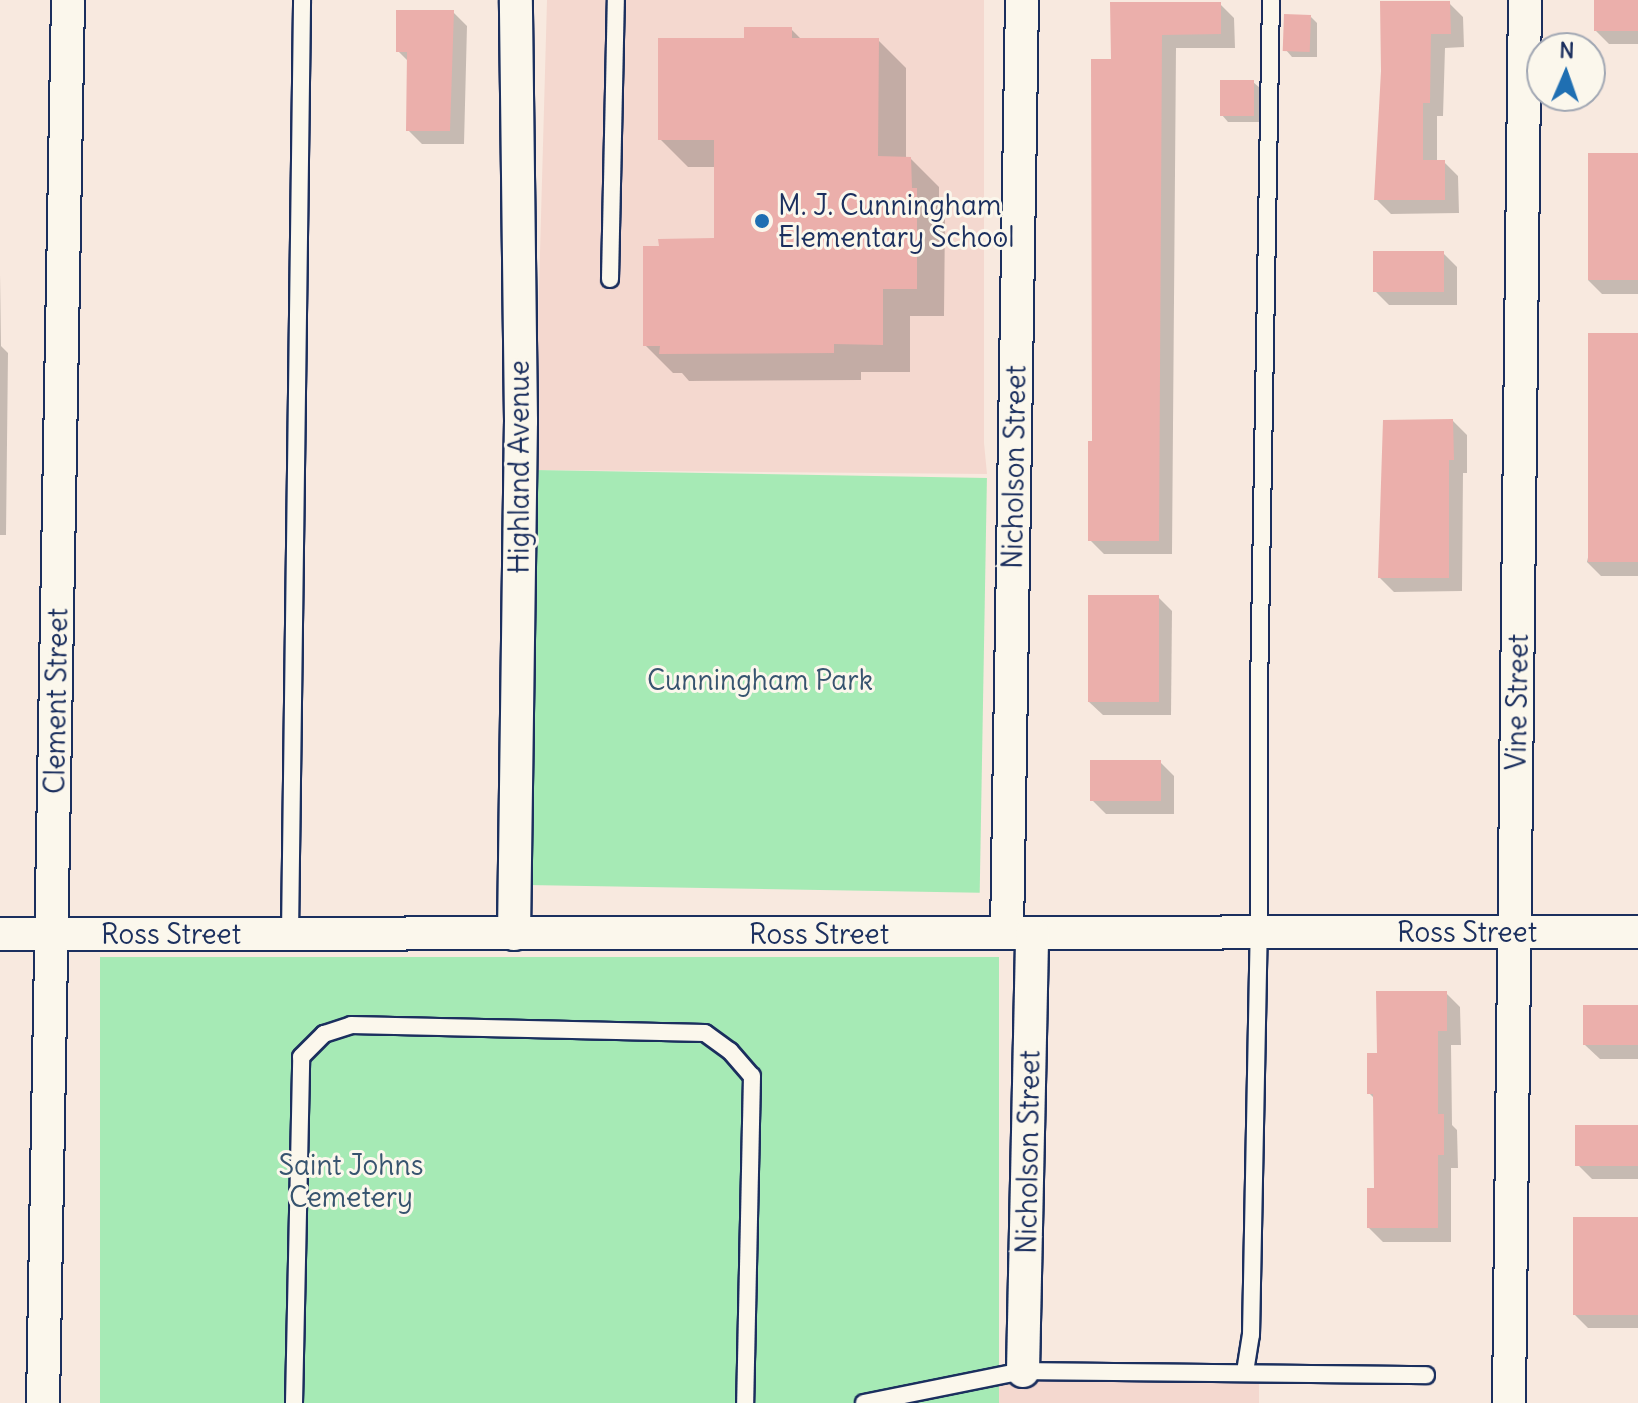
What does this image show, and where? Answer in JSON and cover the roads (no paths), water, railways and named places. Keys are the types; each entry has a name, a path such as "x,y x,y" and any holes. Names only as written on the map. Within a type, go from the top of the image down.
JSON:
{"street":[{"name":"Clement Street","path":"43,1403 68,0"},
{"name":"Highland Avenue","path":"514,934 521,421 516,0"},
{"name":"Nicholson Street","path":"1022,0 1019,933 1023,1371"},
{"name":"Vine Street","path":"1509,1403 1525,0"},
{"name":"Ross Street","path":"0,934 1638,932"}],"lane":[{"path":"290,934 302,0"},
{"path":"610,279 616,0"},
{"path":"1245,1372 1251,1335 1259,933 1259,691 1271,0"},
{"path":"294,1403 301,1057 324,1034 351,1025 705,1033 730,1051 752,1076 745,1403"},
{"path":"864,1403 1023,1371 1426,1375"}],"place":[{"name":"M. J. Cunningham Elementary School","path":"762,221"}],"park label":[{"name":"Cunningham Park","path":"760,680"},
{"name":"Saint Johns Cemetery","path":"351,1181"}]}
